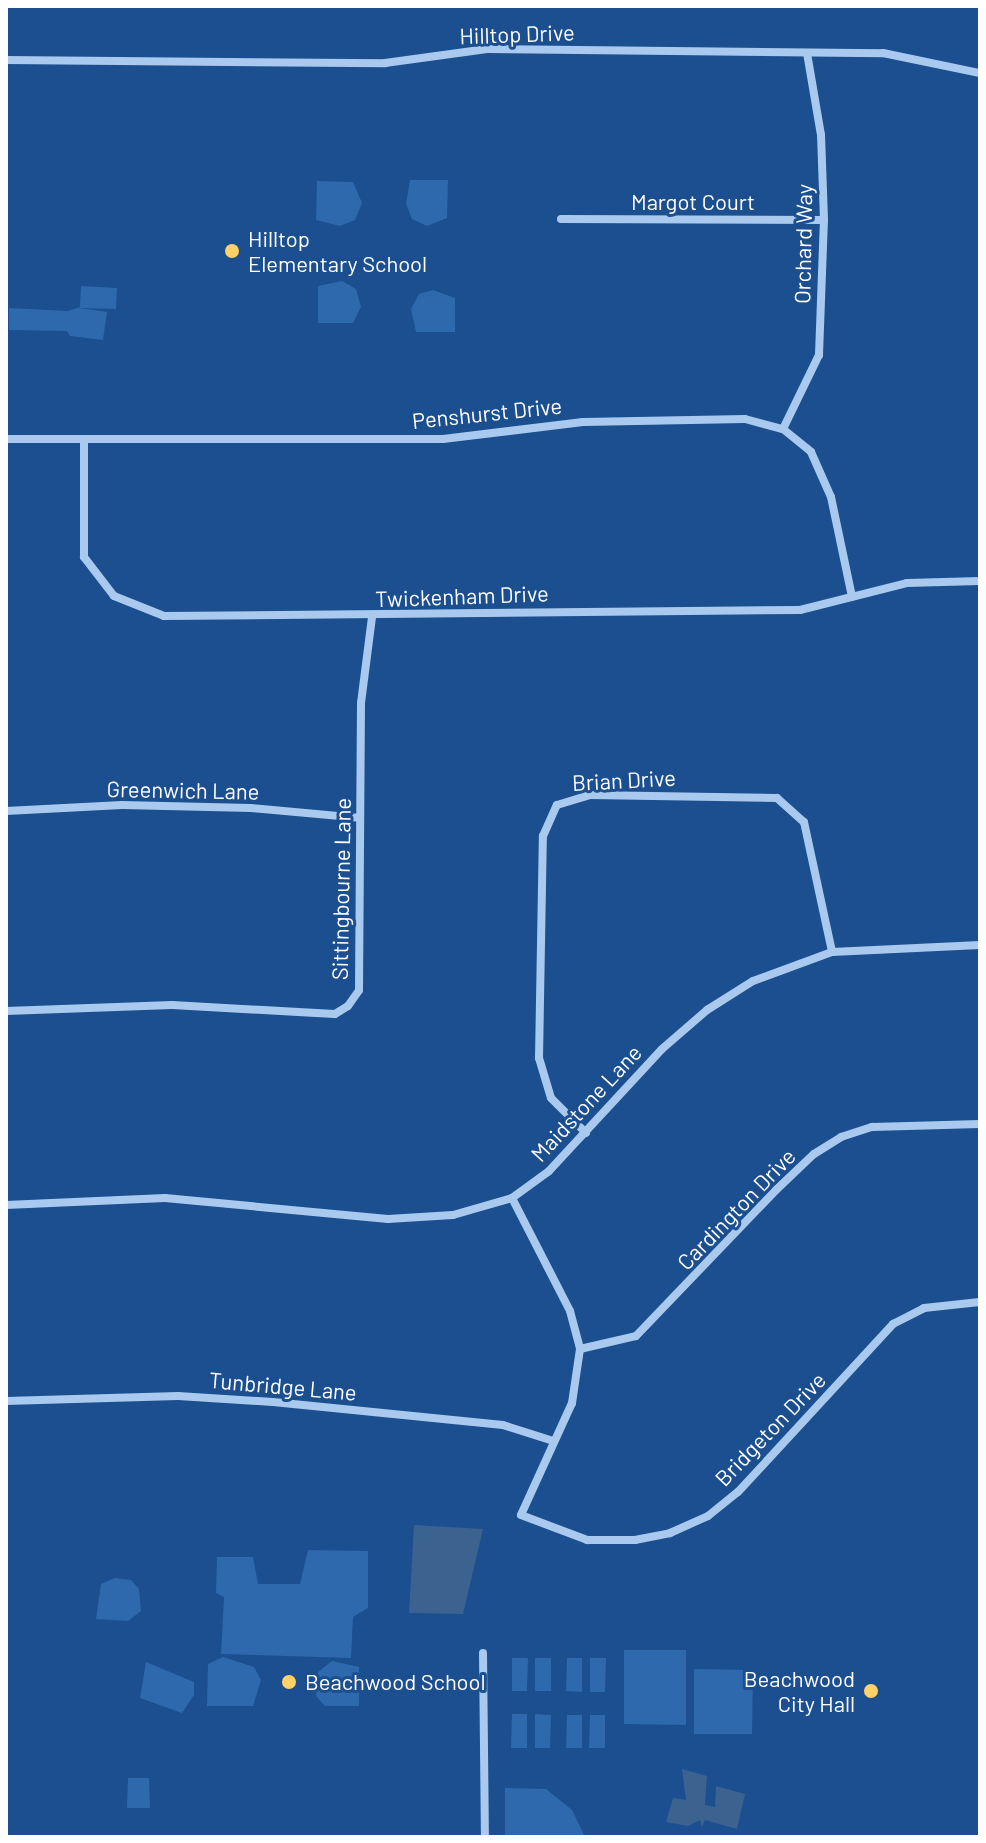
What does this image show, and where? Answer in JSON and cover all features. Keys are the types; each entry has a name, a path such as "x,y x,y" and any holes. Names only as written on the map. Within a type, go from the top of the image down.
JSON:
{"street":[{"name":"Hilltop Drive","path":"6,60 385,63 487,49 883,53 980,73"},
{"name":"Orchard Way","path":"783,429 819,355 824,220 821,135 807,53"},
{"name":"Margot Court","path":"561,219 824,220"},
{"name":"Penshurst Drive","path":"6,439 443,439 583,422 721,415 783,429 811,452 831,497 852,597"},
{"name":"Twickenham Drive","path":"84,439 84,557 99,581 128,605 164,616 372,617 541,610 800,610 907,583 980,581"},
{"name":"Sittingbourne Lane","path":"6,1011 172,1005 335,1014 359,990 361,703 372,617"},
{"name":"Brian Drive","path":"586,1133 551,1098 539,1058 543,836 557,805 589,795 777,798 804,822 832,952"},
{"name":"Greenwich Lane","path":"6,811 122,805 251,808 360,818"},
{"name":"Maidstone Lane","path":"6,1205 165,1198 430,1219 512,1198 549,1171 662,1049 707,1010 753,981 832,952 980,945"},
{"name":"Cardington Drive","path":"580,1349 636,1336 776,1190 814,1154 841,1137 872,1127 980,1124"},
{"path":"512,1198 570,1311 580,1349 572,1403 553,1441"},
{"name":"Bridgeton Drive","path":"553,1441 521,1515 587,1540 635,1540 670,1533 708,1516 738,1492 893,1324 924,1308 980,1302"},
{"name":"Tunbridge Lane","path":"6,1401 178,1396 258,1401 503,1425 553,1441"},
{"path":"483,1653 485,1837"}],"shaded area":[{"path":"410,180 448,180 447,218 427,226 412,219 406,204"},
{"path":"317,181 353,182 362,203 355,220 340,226 316,220"},
{"path":"342,281 356,289 361,307 353,323 318,323 318,286"},
{"path":"81,286 117,288 116,309 80,308 107,312 103,340 70,336 67,331 9,330 9,308 68,311 80,307"},
{"path":"433,290 455,298 455,332 416,332 411,309 419,294"},
{"path":"414,1525 483,1529 463,1614 409,1613"},
{"path":"308,1550 368,1551 368,1608 353,1617 351,1658 221,1654 224,1597 216,1593 217,1557 253,1557 258,1584 300,1584"},
{"path":"115,1578 131,1580 139,1589 141,1611 128,1621 96,1619 101,1584"},
{"path":"624,1650 686,1650 686,1725 624,1724"},
{"path":"223,1657 254,1667 261,1680 253,1706 207,1706 208,1664"},
{"path":"512,1658 528,1658 527,1691 512,1691"},
{"path":"535,1658 551,1658 551,1691 535,1691"},
{"path":"567,1658 582,1658 582,1692 566,1691"},
{"path":"590,1658 606,1658 605,1692 590,1692"},
{"path":"332,1661 359,1667 359,1706 325,1706 316,1696 318,1672"},
{"path":"146,1662 194,1682 194,1695 182,1713 140,1698"},
{"path":"694,1669 753,1670 752,1734 694,1734"},
{"path":"512,1714 527,1714 527,1748 511,1748"},
{"path":"535,1714 551,1715 550,1748 535,1748"},
{"path":"567,1715 582,1715 582,1748 566,1748"},
{"path":"590,1715 605,1715 605,1748 589,1748"},
{"path":"682,1769 707,1776 705,1805 715,1807 716,1786 745,1794 737,1829 705,1820 702,1827 700,1820 688,1826 666,1822 673,1798 686,1800"},
{"path":"128,1778 149,1778 150,1808 127,1808"},
{"path":"505,1788 546,1789 572,1810 585,1837 505,1837"}],"place":[{"name":"Hilltop Elementary School","path":"232,251"},
{"name":"Beachwood School","path":"289,1682"},
{"name":"Beachwood City Hall","path":"871,1691"}]}
